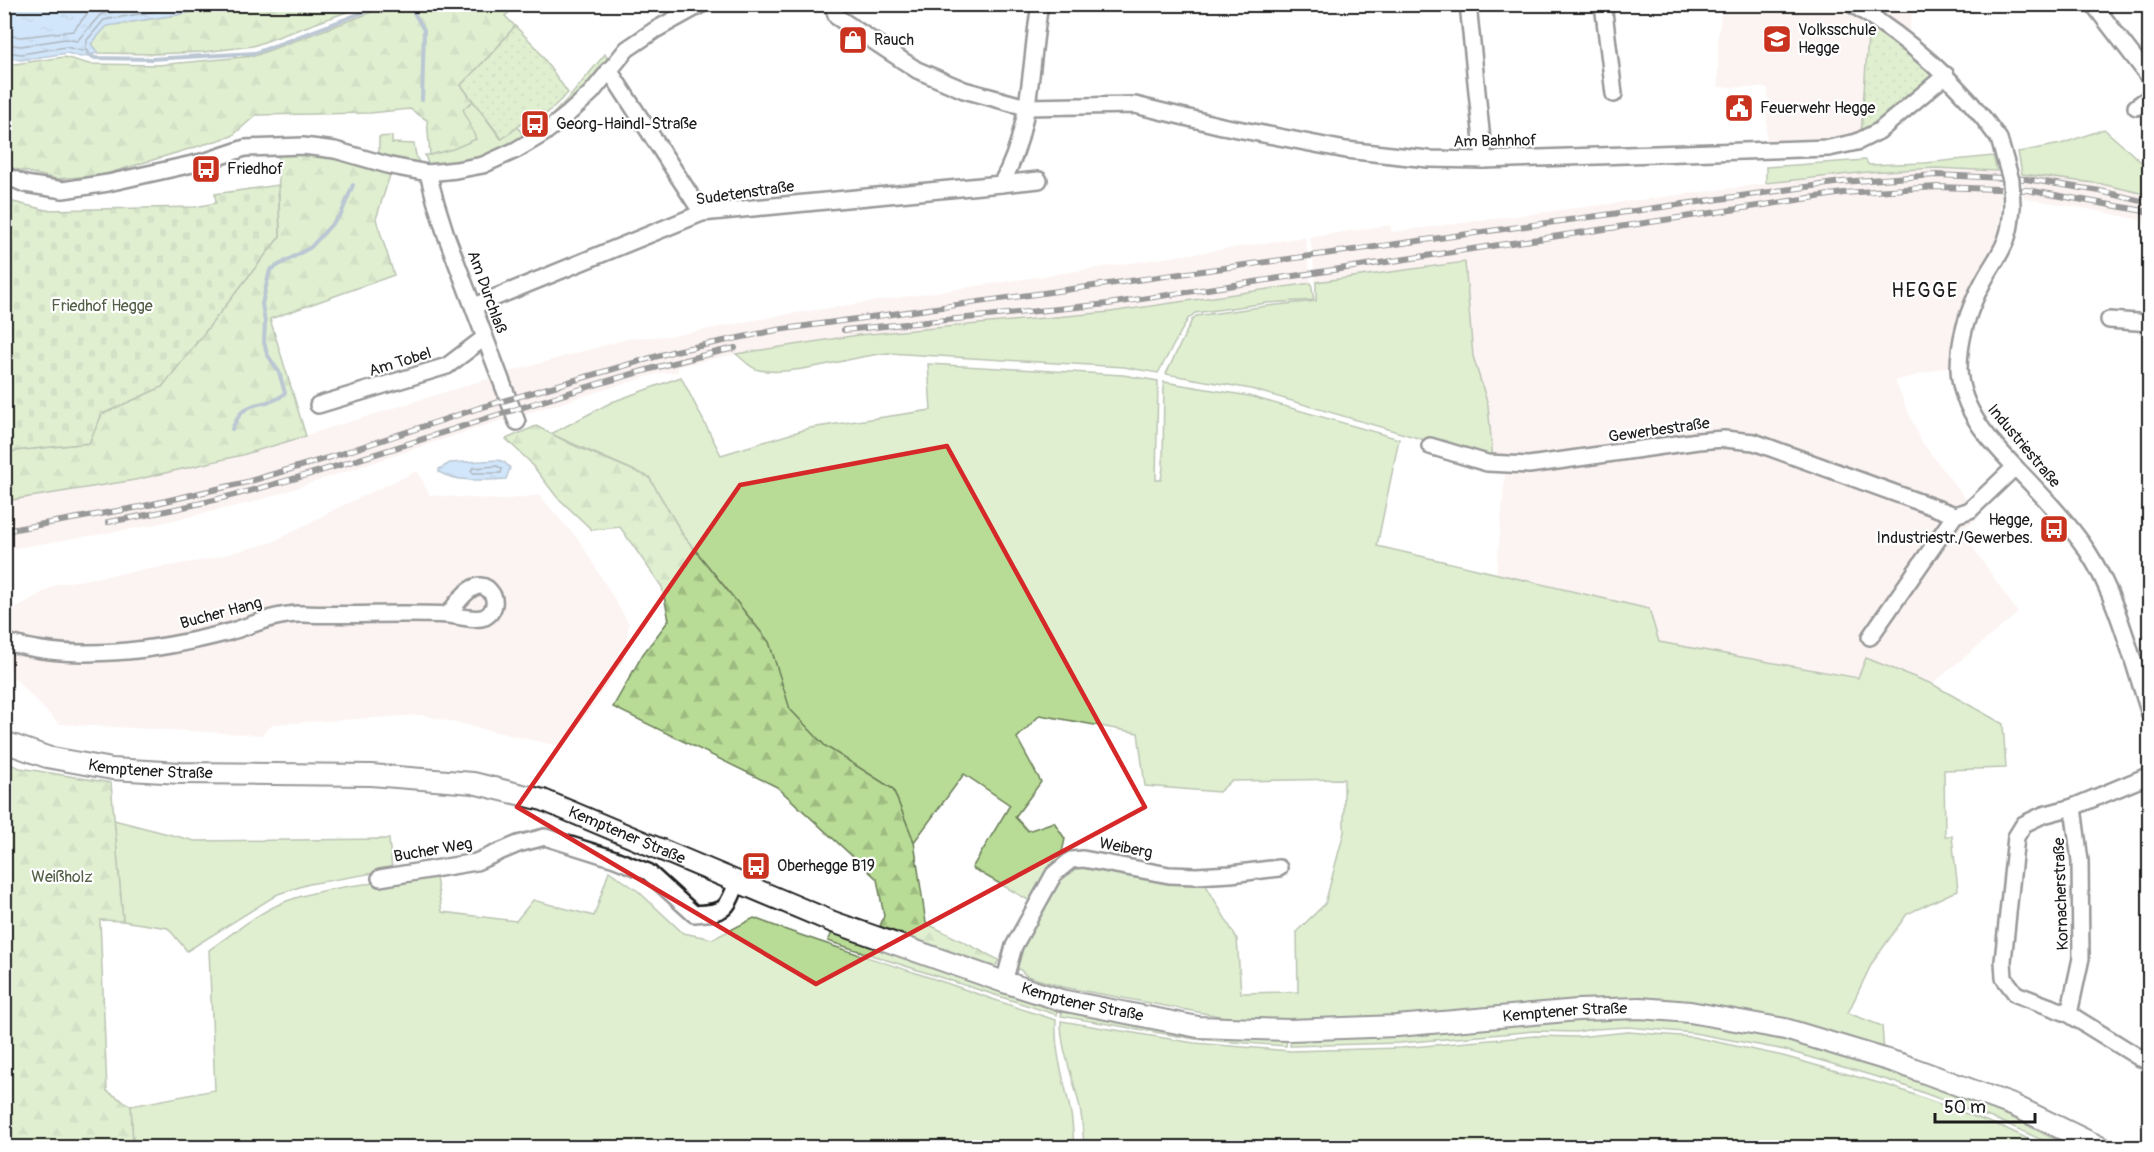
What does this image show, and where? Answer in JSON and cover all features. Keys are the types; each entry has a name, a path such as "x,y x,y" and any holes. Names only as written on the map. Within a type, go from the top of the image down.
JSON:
{"main road":[{"name":"Kemptener Straße","path":"12,745 76,763 112,769 181,773 371,775 473,783 543,800 833,922 1004,982 1061,1000 1198,1027 1289,1030 1373,1027 1578,1010 1640,1008 1690,1012 1785,1029 1901,1064 2015,1106 2102,1148"}],"street":[{"path":"4,176 25,184 63,190 108,183 206,161 245,148 303,146 335,150 391,166 428,172 483,165 516,150 543,134 591,93 627,50 655,30 702,4"},
{"name":"Am Bahnhof","path":"832,4 837,17 917,70 964,90 1026,107 1135,105 1222,126 1346,150 1428,159 1484,160 1829,148 1857,142 1879,131 1946,75"},
{"path":"1001,184 1011,167 1026,107 1040,4"},
{"path":"1468,4 1484,160"},
{"path":"1603,4 1614,94"},
{"name":"Industriestraße","path":"1852,4 1887,26 1946,75 1976,107 2000,139 2011,180 2012,207 2008,234 1997,259 1982,283 1964,329 1959,370 1971,411 1983,430 2063,519 2089,553 2109,589 2150,714"},
{"path":"2093,4 2150,78"},
{"path":"609,70 702,213"},
{"path":"2136,107 2150,97"},
{"name":"Am Durchlaß","path":"428,172 440,218 517,422"},
{"name":"Sudetenstraße","path":"474,306 702,213 1039,180"},
{"path":"2109,320 2150,323"},
{"name":"Am Tobel","path":"318,405 447,366 484,338"},
{"name":"Gewerbestraße","path":"1431,446 1487,463 1529,465 1698,441 1724,439 1754,442 1955,514"},
{"path":"1870,637 1955,514 1970,510 2015,467"},
{"name":"Bucher Hang","path":"4,641 55,651 105,652 171,645 229,632 270,619 299,614 448,615"},
{"path":"2150,775 2073,807 2043,815 2024,824 2016,837 2003,961 2004,978 2016,994 2069,1014 2140,1058 2150,1061"},
{"name":"Kornacherstraße","path":"2069,1014 2081,958 2079,861 2073,807"},
{"name":"Bucher Weg","path":"380,878 476,862 518,844 545,837 648,872 694,914 719,912 729,904 737,883"},
{"name":"Weiberg","path":"1004,982 1014,946 1041,894 1054,874 1071,860 1083,859 1169,875 1187,876 1231,874 1279,868"}],"highlighted area":[{"path":"947,446 1145,807 816,984 517,807 740,485"}],"shaded area":[{"path":"1722,5 1841,5 1869,22 1861,134 1827,143 1766,144 1768,88 1718,87 1718,39"},
{"path":"1864,5 1914,5 1908,36"},
{"path":"1936,168 1997,171 2001,196 1999,232 1991,256 1956,327 1950,366 1895,381 1921,441 1980,517 1961,530 2018,613 1932,684 1866,659 1859,678 1659,642 1648,609 1496,575 1506,462 1493,460 1488,405 1473,356 1465,262 1316,282 1310,237 1390,225 1392,232 1841,174"},
{"path":"2022,174 2102,184 2149,195 2149,222 2024,198"},
{"path":"1305,237 1311,283 1110,312 858,335 736,354 677,367 678,372 660,373 484,426 254,502 143,527 5,550 5,501 135,480 242,455 523,368 630,338 671,336 776,316"},
{"path":"417,471 430,495 501,500 539,495 581,543 629,624 623,660 563,747 422,715 274,724 261,735 59,724 12,676 5,652 4,615 57,584 205,560 273,542 335,509"}],"green space":[{"path":"221,5 366,5 253,46 204,52 153,54 98,53 91,44 106,26 182,14"},
{"path":"384,5 518,5 505,16 515,26 461,85 473,101 463,109 476,139 453,149 430,155 427,120 410,109 370,113 256,115 232,136 103,175 56,179 15,169 5,164 5,63 15,64 64,57 89,64 158,65 254,56 367,14"},
{"path":"1869,22 1938,76 1912,99 1861,134"},
{"path":"515,26 535,46 568,93 542,118 537,112 502,139 461,85"},
{"path":"605,54 608,60 588,89 551,121 549,118"},
{"path":"473,101 501,139 518,127 524,137 483,160 429,167 425,155 430,155 463,109"},
{"path":"2104,129 2149,169 2149,195 2102,184 2022,174 2018,152 2061,144"},
{"path":"392,136 392,143 414,144 416,156 422,168 379,154 379,137"},
{"path":"278,153 333,156 391,172 376,219 394,275 270,319 306,436 242,455 135,480 5,501 5,452 89,443 102,414 162,387 280,236"},
{"path":"1993,156 1997,171 1936,168 1868,172 1766,183 1766,167 1865,160 1869,165 1925,163"},
{"name":"Friedhof Hegge","path":"278,185 280,236 162,387 102,414 89,443 5,452 5,200 46,210 195,207 216,203 215,194"},
{"path":"1465,262 1473,356 1488,405 1493,460 1251,389 1166,374 1196,316 1316,301 1316,282"},
{"path":"1311,283 1314,300 1267,303 1195,313 1188,319 1158,373 1124,367 888,353 788,371 773,371 756,369 736,354 858,335 1110,312"},
{"path":"928,364 1123,375 1158,381 1156,480 1161,480 1163,468 1164,382 1249,396 1399,439 1377,546 1649,609 1659,642 1858,678 1866,658 1932,684 2003,724 2006,768 1944,770 1945,836 1952,836 1958,890 1907,914 1872,963 1848,1013 1882,1026 1884,1053 1691,1006 1396,1021 1241,1020 1063,987 1027,976 1017,967 1021,947 1060,876 1074,864 1203,880 1237,939 1241,993 1298,992 1297,931 1325,904 1344,832 1344,779 1231,781 1219,792 1145,786 1138,733 1040,715 1017,738 1041,782 1015,817 1028,831 1054,822 1065,839 1061,857 1030,901 972,868 1010,805 964,774 914,842 893,789 825,746 789,709 769,642 683,535 649,477 551,434 612,402 681,377 721,455 810,428 931,410"},
{"path":"536,426 573,445 649,477 683,535 769,642 790,709 825,746 893,789 914,842 926,923 999,960 995,967 880,926 884,916 877,879 777,787 613,707 643,654 669,620 662,587 620,527 592,530 556,496 530,462 506,439"},
{"name":"Weißholz","path":"4,762 20,768 111,783 123,921 100,920 107,1091 131,1106 133,1145 131,1147 5,1147"},
{"path":"114,820 195,841 389,839 392,870 309,884 278,894 187,951 168,928 123,921"},
{"path":"609,871 638,891 683,933 713,939 754,918 1056,1020 1058,1056 1071,1114 1074,1147 131,1148 133,1145 131,1106 215,1090 209,950 263,913 282,903 317,892 358,885 436,878 442,912 516,921 533,900 594,916"},
{"path":"832,933 1057,1008 1057,1015 828,941"},
{"path":"1063,1007 1287,1039 1286,1046 1195,1039 1061,1016"},
{"path":"1639,1016 1690,1021 1783,1040 1898,1072 2011,1117 2070,1147 2057,1147 2005,1123 1894,1082 1785,1050 1694,1033 1628,1027 1576,1032 1535,1031 1400,1043 1290,1046 1291,1037 1580,1017"},
{"path":"1061,1021 1194,1043 1290,1051 1401,1048 1535,1036 1577,1037 1628,1032 1693,1037 1783,1056 1893,1087 2005,1128 2045,1147 1084,1147 1081,1114 1063,1045"}],"water":[{"path":"4,5 221,5 107,26 91,44 98,53 81,57 67,53 21,60 5,57"},
{"path":"498,460 510,468 506,479 463,479 446,476 439,472 439,469 450,463"}],"waterway":[{"path":"87,51 95,58 151,59 255,53 364,12 377,4"},
{"path":"409,4 424,30 422,100"},
{"path":"232,429 239,416 247,408 275,400 285,393 279,372 267,354 264,342 265,322 262,304 270,270 311,247 341,214 353,185"}],"railway":[{"path":"4,531 140,507 247,482 479,408 675,351 777,330 1842,182 1936,175 2026,179 2100,191 2150,203"},
{"path":"844,330 1108,304 1843,193 1937,187 2027,190 2150,212"},
{"path":"108,522 188,506 267,486 345,464 578,390 656,367 735,348"}],"place":[{"name":"Volksschule Hegge","path":"1777,39"},
{"name":"Rauch","path":"853,40"},
{"name":"Feuerwehr Hegge","path":"1739,108"},
{"name":"Georg-Haindl-Straße","path":"535,124"},
{"name":"Friedhof","path":"206,169"},
{"name":"Hegge, Industriestr./Gewerbes.","path":"2054,529"},
{"name":"Oberhegge B19","path":"756,866"}],"district":[{"name":"HEGGE","path":"1925,290"}]}
